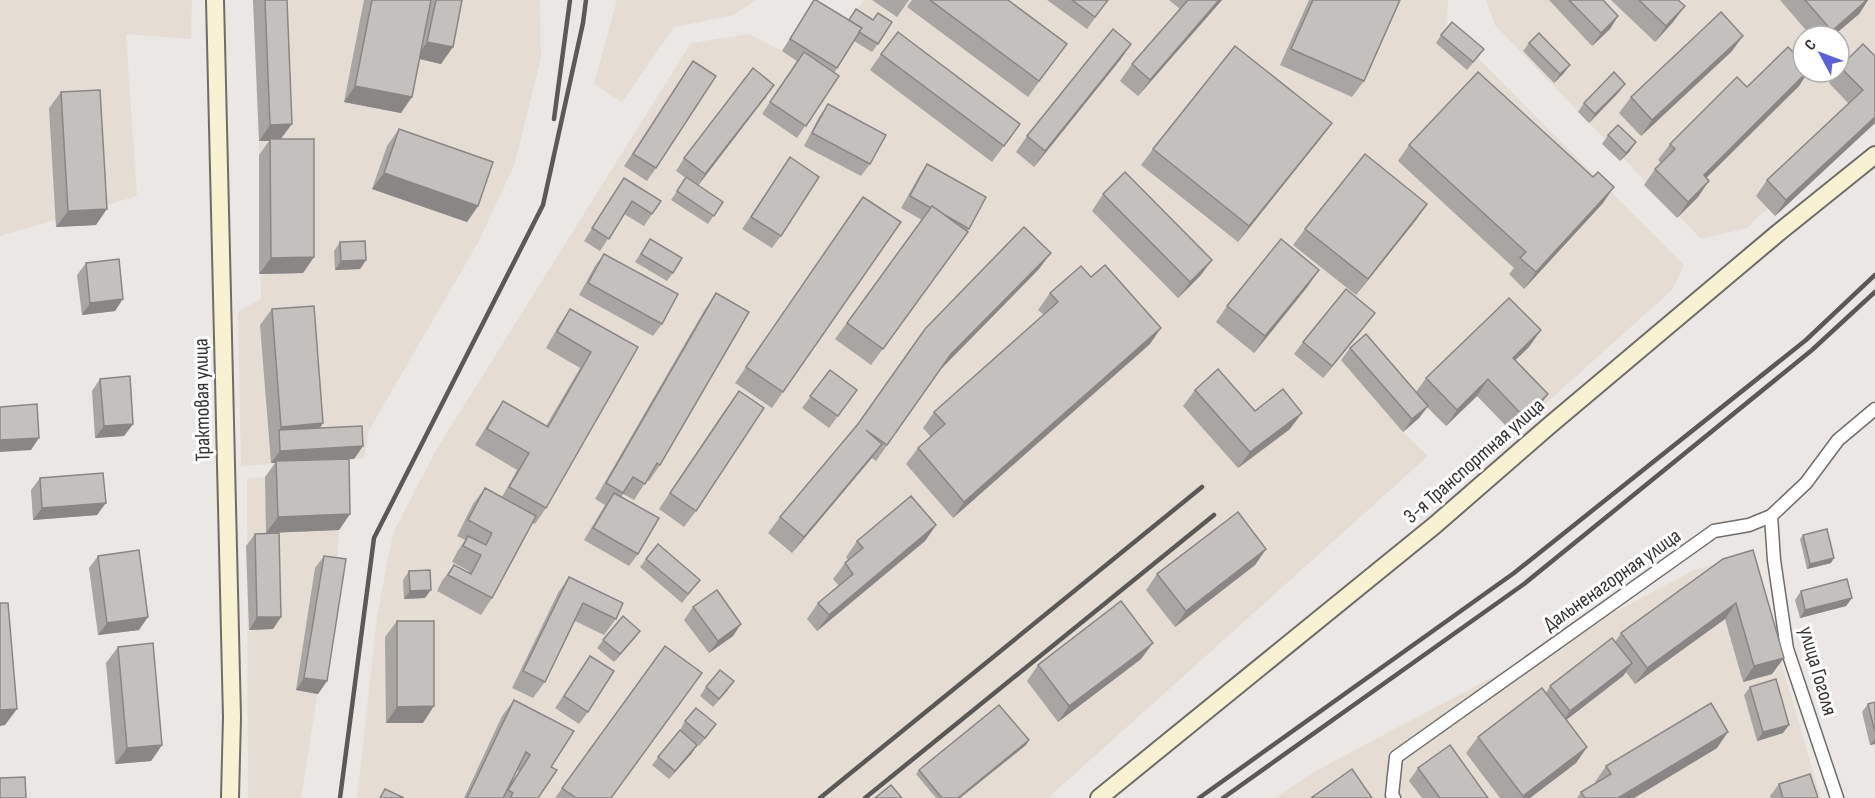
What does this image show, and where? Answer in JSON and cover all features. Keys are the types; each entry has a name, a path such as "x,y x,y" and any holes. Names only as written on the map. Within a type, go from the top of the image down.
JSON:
{"street":[{"name":"Трактовая улица","path":"215,0 232,717 230,798"},
{"name":"3-я Транспортная улица","path":"1099,798 1435,525 1778,233 1875,155"},
{"name":"Дальненагорная улица","path":"1394,798 1392,795 1396,757 1714,531 1749,525 1771,516 1806,483 1838,440 1875,409"},
{"name":"улица Гоголя","path":"1771,516 1774,560 1787,649 1837,798"}],"shaded area":[{"path":"0,0 192,0 191,39 126,34 137,196 0,236"},
{"path":"253,0 540,0 541,58 515,163 479,241 369,430 364,458 241,466 238,312 261,299 259,141"},
{"path":"617,0 756,0 734,15 674,27 622,102 594,84"},
{"path":"864,0 1448,0 1446,31 1478,58 1684,265 1672,290 1513,433 1477,396 1446,426 1429,409 1403,432 1428,456 1048,798 357,798 377,616 393,533 436,450 691,43 749,34 782,51 806,12 840,32"},
{"path":"1486,0 1875,0 1875,102 1747,228 1701,239 1495,25"},
{"path":"265,477 339,530 337,572 301,798 248,798 247,479"},
{"path":"1749,554 1821,798 1275,798 1312,773 1694,570"}],"building":[{"path":"265,0 287,0 292,124 270,125"},
{"path":"372,0 431,0 412,97 355,86"},
{"path":"436,0 462,0 453,47 427,42"},
{"path":"814,0 862,28 837,68 790,39"},
{"path":"930,0 1008,0 1067,44 1039,81"},
{"path":"1072,0 1108,0 1095,17"},
{"path":"1188,0 1219,0 1150,80 1132,64"},
{"path":"1313,0 1400,0 1364,81 1291,49"},
{"path":"1569,0 1603,0 1618,16 1601,33"},
{"path":"1639,0 1678,0 1685,6 1666,26"},
{"path":"1805,0 1867,0 1840,24 1826,24"},
{"path":"856,9 873,20 878,13 892,22 878,44 859,32 862,28 849,20"},
{"path":"1721,12 1743,36 1652,120 1631,97"},
{"path":"1452,22 1484,49 1473,62 1441,35"},
{"path":"1113,29 1131,44 1045,151 1027,136"},
{"path":"898,32 1020,124 1004,146 881,54"},
{"path":"1539,33 1570,65 1560,74 1529,43"},
{"path":"1863,44 1875,56 1875,117 1786,200 1767,180 1863,90 1851,78 1851,56"},
{"path":"1235,46 1332,123 1249,226 1153,149"},
{"path":"1788,47 1791,50 1791,84 1795,84 1704,175 1709,181 1688,202 1655,169 1675,149 1670,144 1737,77 1747,87"},
{"path":"804,52 839,76 806,126 770,102"},
{"path":"693,61 716,76 656,168 633,154"},
{"path":"753,68 774,85 705,174 684,158"},
{"path":"1478,72 1593,177 1598,172 1614,187 1536,272 1520,258 1526,252 1409,145"},
{"path":"1614,72 1625,84 1595,114 1584,103"},
{"path":"100,90 107,209 68,211 61,92"},
{"path":"828,104 886,135 870,164 812,133"},
{"path":"1618,125 1636,142 1626,153 1608,135"},
{"path":"399,129 493,162 478,206 384,173"},
{"path":"270,139 314,139 314,257 271,258"},
{"path":"1365,154 1427,204 1368,279 1305,229"},
{"path":"790,157 819,177 781,236 751,217"},
{"path":"927,164 986,197 969,229 932,206 931,208 910,196"},
{"path":"1125,172 1212,260 1190,282 1103,194"},
{"path":"686,177 723,202 714,216 677,191"},
{"path":"624,178 661,201 652,214 632,201 609,239 592,228"},
{"path":"863,197 901,222 783,392 746,367"},
{"path":"932,206 968,232 883,349 847,323"},
{"path":"1024,227 1051,253 951,354 887,445 866,430 882,444 804,537 780,517 858,424 925,329"},
{"path":"650,239 682,258 673,273 641,254"},
{"path":"1281,239 1319,270 1265,336 1227,306"},
{"path":"365,241 366,260 341,261 340,242"},
{"path":"604,254 678,294 662,324 588,283"},
{"path":"119,259 123,299 90,303 86,263"},
{"path":"1105,265 1161,328 964,502 918,448 945,424 934,412 1058,302 1050,293 1081,266 1091,277"},
{"path":"1346,289 1375,313 1332,366 1303,342"},
{"path":"716,293 749,312 660,465 657,463 645,484 633,477 623,493 606,483"},
{"path":"1509,298 1541,330 1513,358 1548,394 1524,417 1488,379 1457,410 1426,378"},
{"path":"314,306 323,423 281,427 272,309"},
{"path":"570,309 638,347 546,508 509,487 529,453 487,429 503,401 548,427 591,352 557,332"},
{"path":"1366,334 1428,406 1412,419 1350,348"},
{"path":"1218,369 1255,411 1283,389 1302,413 1250,452 1195,390"},
{"path":"830,370 857,390 838,416 810,396"},
{"path":"130,376 133,424 104,426 100,379"},
{"path":"739,391 764,408 696,511 670,493"},
{"path":"37,404 39,438 0,440 0,407"},
{"path":"362,426 363,446 280,451 279,430"},
{"path":"349,459 350,514 278,517 276,461"},
{"path":"103,473 106,503 42,508 40,478"},
{"path":"485,488 536,516 492,598 448,575 454,565 471,574 481,555 463,546 468,536 486,545 492,533 468,520"},
{"path":"614,493 659,518 638,554 593,528"},
{"path":"911,496 936,525 829,615 818,603 853,574 845,563 863,548 857,541"},
{"path":"1238,512 1266,549 1186,611 1157,574"},
{"path":"1827,529 1834,558 1810,564 1803,535"},
{"path":"279,533 281,617 257,617 255,534"},
{"path":"658,544 700,580 688,594 646,559"},
{"path":"139,550 148,617 107,623 98,556"},
{"path":"1753,550 1784,658 1754,666 1736,603 1647,668 1621,633 1723,559"},
{"path":"324,556 346,559 327,681 304,678"},
{"path":"430,570 431,590 410,591 409,571"},
{"path":"569,577 623,603 616,619 583,603 545,682 523,671"},
{"path":"1847,579 1852,598 1805,610 1801,591"},
{"path":"717,590 741,624 718,641 693,607"},
{"path":"1121,601 1153,643 1069,706 1038,665"},
{"path":"0,603 8,603 17,709 0,710"},
{"path":"623,616 640,631 620,654 603,640"},
{"path":"397,621 434,621 434,706 397,707"},
{"path":"1612,638 1632,663 1570,711 1550,686"},
{"path":"153,643 162,745 127,748 118,647"},
{"path":"665,646 702,673 611,798 576,798 562,788"},
{"path":"590,656 614,671 588,712 564,696"},
{"path":"720,670 734,681 719,699 706,687"},
{"path":"1776,679 1789,725 1763,732 1750,687"},
{"path":"1542,688 1587,747 1523,796 1478,737"},
{"path":"514,700 574,731 551,767 557,770 538,798 510,798 513,793 508,790 530,755 526,752 503,798 467,798"},
{"path":"1875,702 1875,732 1868,704"},
{"path":"1711,703 1728,732 1618,798 1585,798 1581,792 1611,774 1606,766"},
{"path":"999,705 1029,740 958,798 942,798 919,770"},
{"path":"696,708 716,724 705,738 685,721"},
{"path":"680,730 697,745 675,771 658,757"},
{"path":"1450,745 1488,798 1440,798 1418,768"},
{"path":"1352,769 1372,798 1311,798"},
{"path":"1810,774 1818,798 1783,798 1779,784"},
{"path":"25,777 26,798 0,798 0,778"},
{"path":"891,785 902,798 875,798"},
{"path":"385,789 404,798 380,798"}],"railway":[{"path":"554,119 570,0"},
{"path":"340,798 374,538 543,205 586,0"},
{"path":"1199,798 1514,573 1806,340 1875,275"},
{"path":"1223,798 1524,584 1812,350 1875,292"},
{"path":"820,798 1202,487"},
{"path":"865,798 1214,515"}]}
